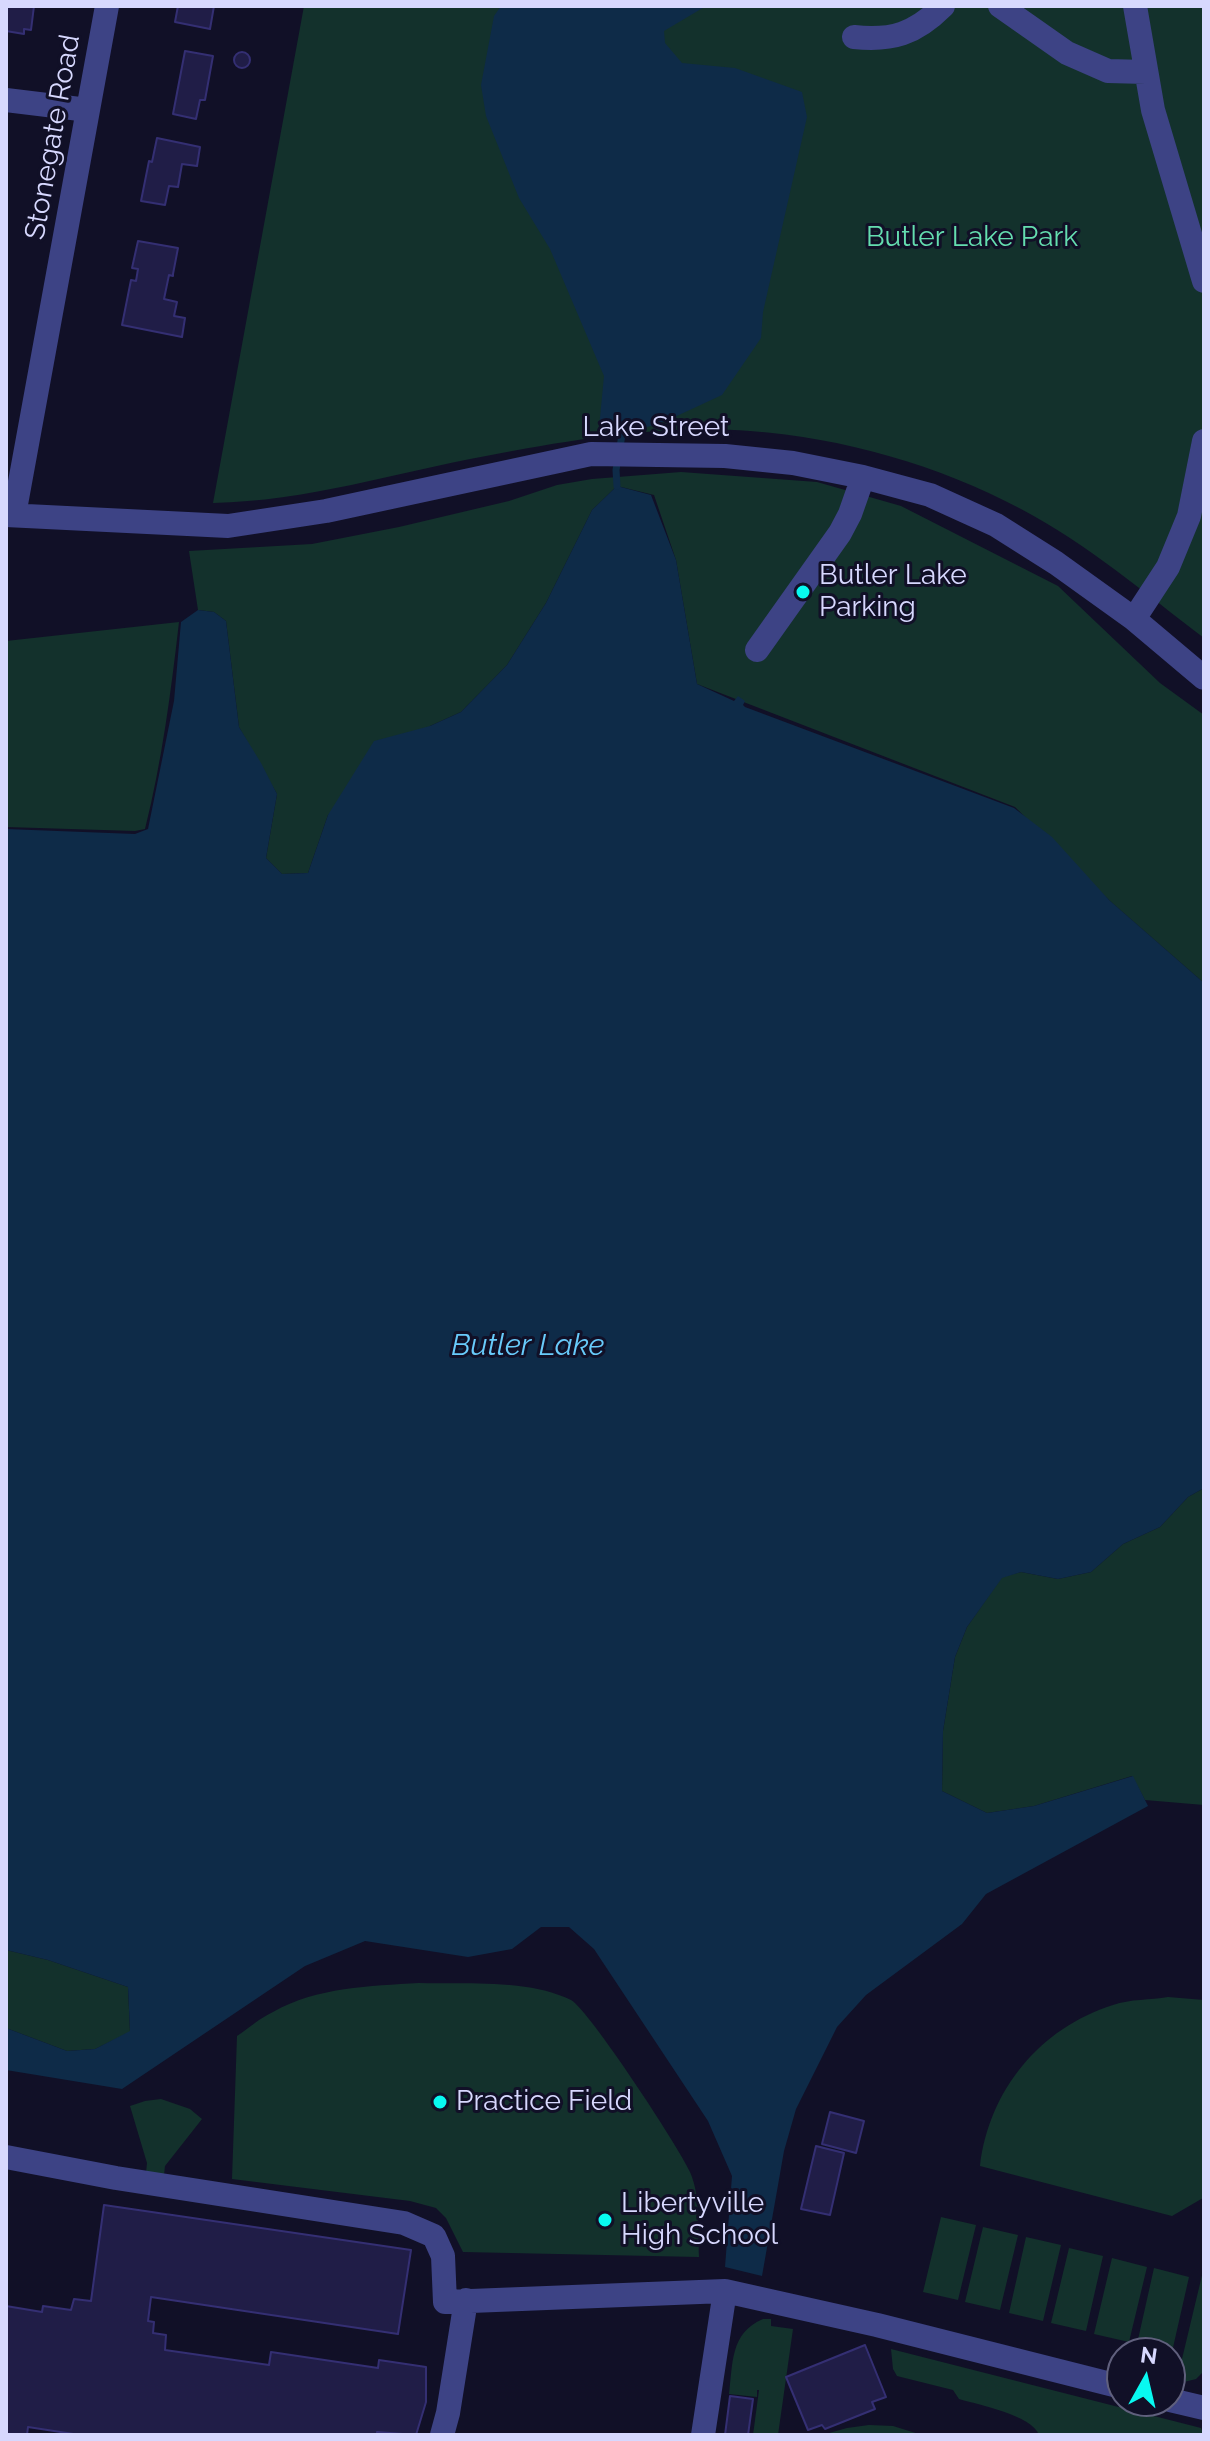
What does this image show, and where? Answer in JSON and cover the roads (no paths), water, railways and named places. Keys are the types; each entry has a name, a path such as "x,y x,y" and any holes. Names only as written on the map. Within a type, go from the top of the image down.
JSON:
{"street":[{"name":"Stonegate Road","path":"10,515 107,6"},
{"path":"854,37 893,38 920,25 943,6"},
{"path":"1000,6 1067,53 1108,71 1146,72"},
{"path":"1135,6 1153,110 1204,281"},
{"path":"6,100 88,110"},
{"path":"1134,619 1168,567 1189,516 1204,441"},
{"name":"Lake Street","path":"10,515 228,526 326,511 591,454 725,456 793,463 930,495 996,525 1134,619 1204,678"},
{"path":"757,650 840,533 863,477"},
{"path":"6,2157 130,2180 404,2223 434,2236 443,2256 445,2302 725,2291 877,2325 1106,2383"},
{"path":"703,2435 725,2291"},
{"path":"442,2435 466,2300"}],"water":[{"path":"501,6 706,6 664,31 665,43 682,63 735,68 802,92 807,117 763,312 761,338 722,395 666,421 622,435 599,428 604,376 550,249 519,198 486,116 481,85 494,16"},
{"name":"Butler Lake","path":"617,486 651,495 676,560 697,684 734,701 738,696 745,701 745,707 1014,808 1052,837 1109,900 1204,983 1204,1488 1188,1497 1160,1527 1123,1544 1091,1572 1058,1579 1021,1572 1002,1578 967,1627 955,1657 943,1731 942,1791 987,1813 1034,1806 1133,1776 1148,1806 986,1894 962,1924 866,1995 837,2027 796,2109 784,2151 762,2276 725,2267 732,2176 708,2121 594,1949 569,1927 541,1927 512,1949 468,1957 365,1941 305,1966 122,2089 6,2070 6,2028 67,2051 95,2049 130,2031 128,1987 48,1960 6,1950 6,829 135,834 148,829 174,701 181,622 198,610 214,612 226,621 239,727 277,794 266,858 282,874 308,873 328,815 374,741 430,726 461,712 507,665 546,603 592,510"}],"waterway":[{"path":"617,486 616,470 622,435"}],"place":[{"name":"Butler Lake Parking","path":"803,592"},
{"name":"Practice Field","path":"440,2102"},
{"name":"Libertyville High School","path":"605,2220"}],"park label":[{"name":"Butler Lake Park","path":"972,238"}]}
